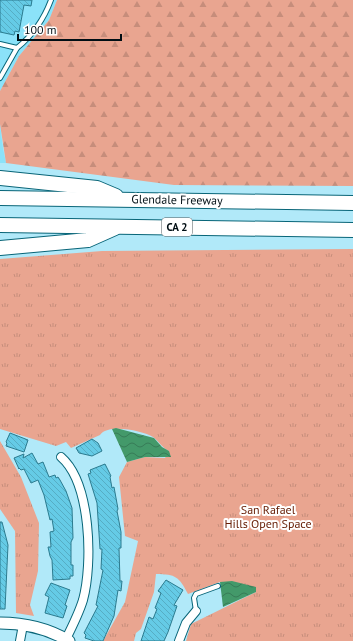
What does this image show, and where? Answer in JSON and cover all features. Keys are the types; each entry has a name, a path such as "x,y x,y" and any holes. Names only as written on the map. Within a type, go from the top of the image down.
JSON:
{"highway":[{"path":"0,178 97,188 122,199"},
{"name":"Glendale Freeway","path":"0,198 353,203"},
{"name":"CA 2","path":"0,225 353,230"},
{"path":"0,248 88,240 120,226"}],"street":[{"path":"0,623 23,625 44,630 68,640 83,600 87,575 86,516 82,498 72,471 67,462 61,457"},
{"path":"179,641 186,623 196,611"},
{"path":"20,641 23,625"}],"lane":[{"path":"0,78 17,48 41,23 51,0"},
{"path":"0,44 17,48"},
{"path":"196,611 194,598 196,594 218,586"}],"shaded area":[{"path":"0,0 57,0 49,20 19,56 0,91"},
{"path":"0,124 3,148 6,163 0,163"}],"green space":[{"path":"57,0 353,0 353,186 174,185 6,163 0,124 0,91 19,56 49,20"},
{"name":"San Rafael Hills Open Space","path":"353,249 353,641 186,641 191,624 256,592 220,582 188,594 179,580 173,576 156,574 154,592 141,629 136,633 134,641 103,641 125,602 138,541 125,536 119,477 127,462 145,457 165,458 169,451 153,437 142,432 126,429 110,429 104,431 100,435 71,448 66,442 56,446 0,429 0,259 102,251"},
{"path":"0,441 21,477 39,523 38,571 30,605 34,616 16,613 15,531 0,509"}],"water":[{"path":"116,428 154,438 162,447 169,451 171,457 145,457 127,462 112,429"},
{"path":"232,581 256,587 256,592 223,607 220,582"}],"building":[{"path":"0,0 32,0 31,6 24,5 19,32 15,31 14,35 0,32"},
{"path":"10,433 28,440 24,452 6,446"},
{"path":"92,439 98,443 102,451 92,456 79,453 76,448"},
{"path":"32,453 38,464 43,462 49,477 55,475 56,478 58,477 66,491 72,508 73,538 71,542 71,565 73,565 73,576 70,576 70,579 53,580 52,560 48,547 51,547 50,532 54,531 52,519 50,520 44,495 38,480 31,483 24,469 19,469 14,458 24,454 23,458"},
{"path":"105,464 111,476 112,488 114,487 118,509 117,511 121,532 121,548 119,548 120,581 122,581 121,591 118,590 114,616 103,641 94,641 85,638 86,635 84,633 98,606 96,605 103,570 101,569 102,549 100,549 97,503 88,474 91,473 90,470"},
{"path":"0,522 2,522 8,545 5,609 0,609"},
{"path":"166,580 183,590 174,605 177,606 168,632 164,641 141,641 149,617 153,619 157,609 155,608 161,593 158,591"},
{"path":"51,583 70,590 65,605 67,606 63,618 45,613 49,597 45,595"}]}
